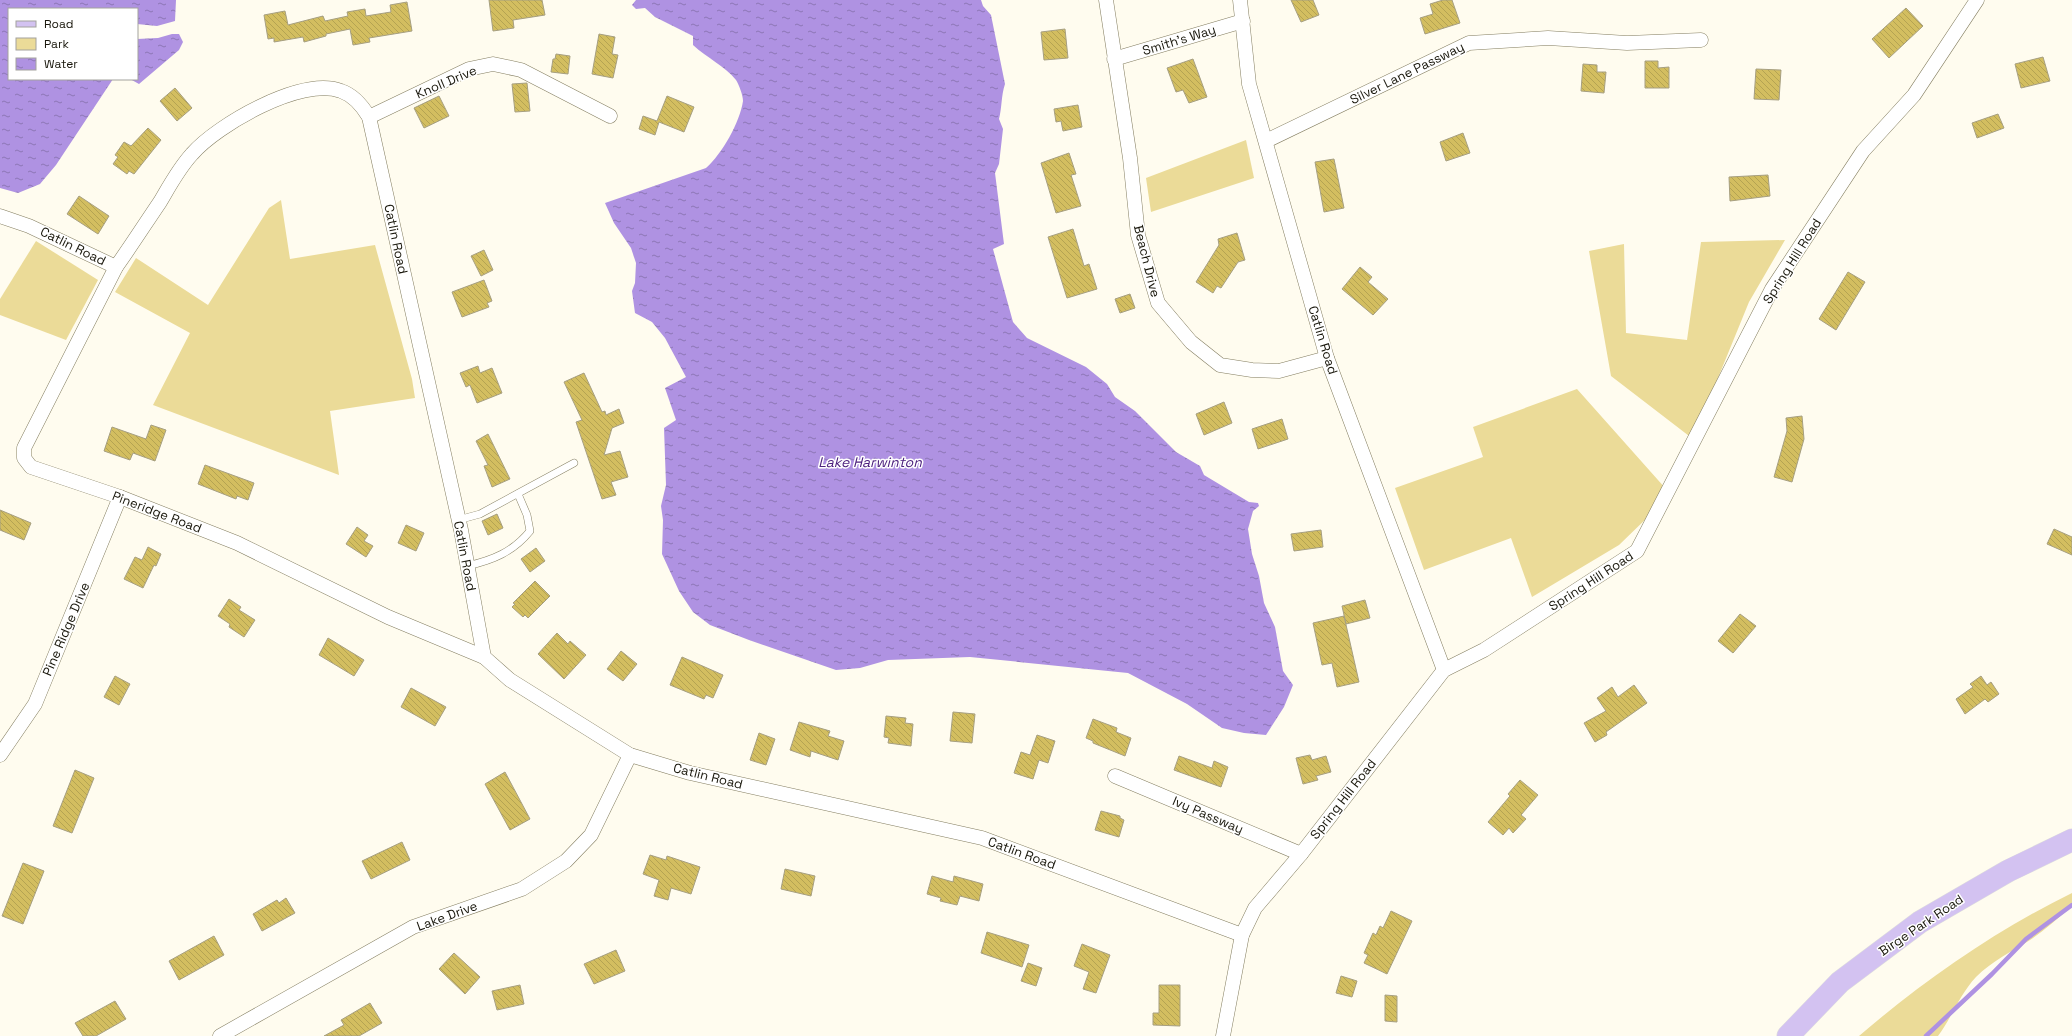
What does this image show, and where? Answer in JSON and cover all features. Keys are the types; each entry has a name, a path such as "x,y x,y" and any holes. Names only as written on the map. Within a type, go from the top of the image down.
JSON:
{"main road":[{"name":"Birge Park Road","path":"1788,1036 1840,982 1920,922 2008,870 2072,840"}],"street":[{"name":"Beach Drive","path":"1106,0 1130,158 1138,236 1158,303 1191,342 1220,365 1252,370 1279,371 1327,358"},
{"name":"Catlin Road","path":"1240,0 1249,84 1327,358 1444,670"},
{"name":"Spring Hill Road","path":"1223,1036 1242,935 1255,908 1300,854 1444,670 1484,650 1637,551 1772,289 1863,151 1914,96 1977,0"},
{"name":"Smith's Way","path":"1114,59 1243,21"},
{"name":"Silver Lane Passway","path":"1266,142 1469,43 1548,38 1627,43 1701,40"},
{"name":"Knoll Drive","path":"369,117 469,70 493,64 521,70 610,116"},
{"name":"Catlin Road","path":"0,216 30,226 116,267 192,154 211,136 231,122 275,100 321,89 341,91 362,106 369,117 458,520 484,658 510,680 630,755 690,773 982,838 1242,935"},
{"name":"Pineridge Road","path":"116,267 24,448 24,458 31,467 120,497 237,543 388,617 484,658"},
{"name":"Pine Ridge Drive","path":"0,755 35,704 120,497"},
{"name":"Lake Drive","path":"220,1036 414,927 522,889 566,861 592,835 630,755"},
{"name":"Ivy Passway","path":"1115,776 1300,854"}],"lane":[{"path":"458,520 480,514 574,463"},
{"path":"467,566 488,561 506,554 530,531 527,516 518,494"}],"green space":[{"path":"1246,140 1254,178 1151,212 1146,178"},
{"path":"281,200 290,259 375,245 412,379 415,398 330,411 339,475 153,405 190,333 115,292 136,258 208,305 269,208"},
{"path":"1785,240 1749,302 1693,439 1611,376 1589,251 1624,244 1626,333 1687,340 1701,242"},
{"path":"36,241 98,280 66,340 0,315 0,299"},
{"path":"1577,389 1666,489 1650,515 1619,545 1532,597 1511,538 1424,570 1395,488 1483,457 1473,427"},
{"path":"2072,893 2072,905 2057,919 2030,940 1995,961 1976,977 1965,991 1938,1036 1859,1036 1934,976 2016,923"}],"water":[{"path":"0,0 176,0 175,21 157,26 138,24 138,8 8,8 8,80 112,80 56,165 40,184 18,193 0,188"},
{"name":"Lake Harwinton","path":"636,0 981,0 983,6 991,15 1005,84 999,119 1003,129 999,164 995,173 1004,244 993,249 1013,322 1027,338 1086,367 1107,384 1115,397 1135,411 1176,452 1200,466 1204,475 1249,502 1258,503 1259,506 1253,511 1248,529 1252,554 1259,576 1264,603 1275,627 1283,671 1293,685 1284,707 1266,735 1244,733 1222,728 1187,704 1128,673 970,657 888,660 860,668 836,670 710,625 693,612 679,591 662,554 663,520 661,506 666,485 664,428 676,420 665,388 686,377 665,338 652,322 635,313 632,291 635,283 636,263 631,248 614,223 605,203 706,168 718,155 734,128 743,99 741,90 736,80 727,70 693,45 693,36 655,17 645,8 636,9 632,5"},
{"path":"172,34 179,34 183,42 179,50 139,84 132,80 138,80 138,39 158,38"}],"building":[{"path":"489,0 542,0 545,15 513,20 514,28 493,31"},
{"path":"1291,0 1313,0 1319,15 1301,22"},
{"path":"1443,0 1452,0 1460,23 1425,34 1420,18 1433,14 1430,4"},
{"path":"407,2 412,31 369,38 370,42 353,45 350,29 326,34 326,36 304,42 303,37 274,42 274,38 268,39 264,15 285,11 288,25 323,16 325,21 348,16 347,12 365,9 366,16 391,12 390,5"},
{"path":"1906,8 1923,26 1889,58 1872,39"},
{"path":"1065,29 1068,58 1044,60 1041,32"},
{"path":"599,34 615,37 612,54 618,55 613,78 592,74"},
{"path":"556,54 570,56 568,74 551,72 553,59 555,59"},
{"path":"2043,57 2050,81 2021,88 2015,64"},
{"path":"1193,59 1207,97 1189,103 1183,90 1176,92 1167,68"},
{"path":"1645,61 1658,61 1658,68 1669,67 1669,88 1645,88"},
{"path":"1583,64 1597,65 1597,72 1606,72 1604,93 1581,91"},
{"path":"1756,69 1781,70 1779,100 1754,99"},
{"path":"527,83 530,111 515,112 512,84"},
{"path":"175,88 192,108 177,121 160,101"},
{"path":"439,96 449,116 424,128 414,108"},
{"path":"667,96 694,107 684,132 659,122 655,135 639,129 643,116 657,121"},
{"path":"1078,105 1082,127 1063,131 1061,121 1056,122 1054,109"},
{"path":"1998,114 2004,128 1977,138 1972,123"},
{"path":"148,128 161,140 134,174 129,171 127,174 113,164 118,157 115,155 124,142 131,146"},
{"path":"1463,133 1470,153 1446,161 1440,142"},
{"path":"1069,153 1076,174 1071,175 1081,206 1056,213 1041,163"},
{"path":"1334,159 1344,208 1324,212 1315,162"},
{"path":"1768,175 1770,196 1730,201 1729,177"},
{"path":"79,196 109,216 98,234 67,214"},
{"path":"1073,229 1084,266 1089,264 1097,289 1067,298 1048,237"},
{"path":"1237,233 1245,260 1238,262 1221,288 1217,286 1213,293 1196,282 1219,245 1218,239"},
{"path":"484,250 493,270 481,276 471,256"},
{"path":"1360,267 1372,277 1368,282 1388,299 1373,315 1342,289"},
{"path":"1848,272 1865,282 1836,330 1819,319"},
{"path":"484,280 492,301 487,303 489,307 462,317 452,292"},
{"path":"1130,294 1135,308 1120,313 1115,299"},
{"path":"478,366 480,373 492,368 502,393 477,403 470,385 466,387 460,373"},
{"path":"584,373 602,412 605,411 606,415 619,409 624,423 612,428 604,455 620,451 628,477 611,482 616,495 602,499 576,422 582,420 564,382"},
{"path":"1224,402 1232,423 1204,435 1196,414"},
{"path":"1802,416 1804,439 1792,482 1774,477 1787,431 1786,418"},
{"path":"1282,419 1288,439 1258,449 1252,429"},
{"path":"151,425 166,430 155,461 133,453 130,460 104,451 112,427 146,439"},
{"path":"488,434 510,479 492,487 484,466 488,465 476,441"},
{"path":"205,465 254,483 248,500 237,496 236,499 198,484"},
{"path":"0,510 31,523 24,540 0,530"},
{"path":"497,514 503,528 488,535 482,521"},
{"path":"406,525 424,533 416,551 398,543"},
{"path":"357,527 368,535 364,541 373,546 366,557 346,544"},
{"path":"2054,529 2072,537 2072,555 2047,544"},
{"path":"1321,530 1323,547 1294,551 1291,534"},
{"path":"148,547 161,554 143,588 124,579 135,557 142,560"},
{"path":"536,548 545,561 530,572 521,559"},
{"path":"535,581 550,596 528,618 525,615 523,617 512,607 515,604 513,603"},
{"path":"229,599 241,607 239,610 255,620 244,637 229,627 230,624 218,616"},
{"path":"1365,600 1370,618 1346,624 1342,606"},
{"path":"1740,614 1756,626 1733,653 1718,641"},
{"path":"1344,616 1359,682 1337,687 1332,663 1322,665 1313,623"},
{"path":"557,633 568,644 570,641 586,655 564,679 538,654"},
{"path":"328,638 364,660 354,676 319,655"},
{"path":"621,651 637,664 623,681 607,669"},
{"path":"682,657 723,675 713,698 706,695 704,699 670,685"},
{"path":"115,676 130,684 119,705 104,697"},
{"path":"1981,676 1987,685 1991,682 1999,694 1988,702 1985,699 1965,714 1956,699 1973,687 1970,684"},
{"path":"1634,685 1647,703 1606,732 1607,735 1595,742 1584,723 1606,711 1597,698 1612,687 1618,697"},
{"path":"411,688 446,707 435,726 401,707"},
{"path":"953,712 975,714 972,743 950,741"},
{"path":"886,716 906,718 905,723 913,724 911,746 888,743 889,738 884,737"},
{"path":"1093,719 1117,728 1116,732 1131,738 1125,756 1093,743 1093,741 1086,738"},
{"path":"799,722 830,731 828,736 844,741 838,760 811,751 810,757 790,750"},
{"path":"759,733 775,739 766,765 750,760"},
{"path":"1037,735 1055,741 1048,763 1039,760 1033,779 1014,773 1021,752 1030,755"},
{"path":"1310,755 1312,760 1326,756 1331,772 1316,776 1318,780 1303,784 1296,758"},
{"path":"1179,756 1212,768 1214,761 1228,767 1221,787 1174,770"},
{"path":"75,770 94,778 72,833 53,826"},
{"path":"505,772 530,819 510,830 485,784"},
{"path":"1520,780 1538,795 1521,815 1526,819 1513,833 1509,828 1503,835 1488,822 1510,796 1508,794"},
{"path":"1101,811 1120,816 1120,818 1124,820 1119,837 1095,830"},
{"path":"402,842 410,860 371,879 362,861"},
{"path":"650,855 666,860 667,856 700,867 691,894 671,888 668,900 654,896 659,880 643,874"},
{"path":"23,863 44,871 23,924 2,916"},
{"path":"785,869 815,876 811,896 781,889"},
{"path":"932,876 953,882 954,876 983,884 979,901 960,896 957,905 940,901 941,898 927,894"},
{"path":"286,898 295,913 262,931 253,914 277,900 279,903"},
{"path":"1391,911 1412,921 1387,974 1364,963 1368,955 1364,953 1373,933 1376,935 1380,926 1383,928"},
{"path":"987,932 1029,945 1022,967 981,953"},
{"path":"214,936 224,955 179,980 169,961"},
{"path":"1082,944 1110,955 1096,993 1083,989 1089,972 1074,966"},
{"path":"616,950 625,971 594,984 584,964"},
{"path":"454,953 480,977 465,994 439,969"},
{"path":"1028,963 1042,968 1036,986 1021,981"},
{"path":"1341,976 1357,981 1352,997 1336,993"},
{"path":"520,985 524,1004 497,1010 492,991"},
{"path":"1159,985 1180,985 1180,1026 1153,1025 1153,1013 1159,1013"},
{"path":"1385,995 1397,996 1397,1022 1385,1021"},
{"path":"115,1001 126,1019 96,1036 83,1036 75,1023"},
{"path":"370,1003 382,1023 359,1036 324,1036 344,1025 341,1020"}],"waterway":[{"path":"1926,1036 1992,974 2026,939 2072,905"}]}
